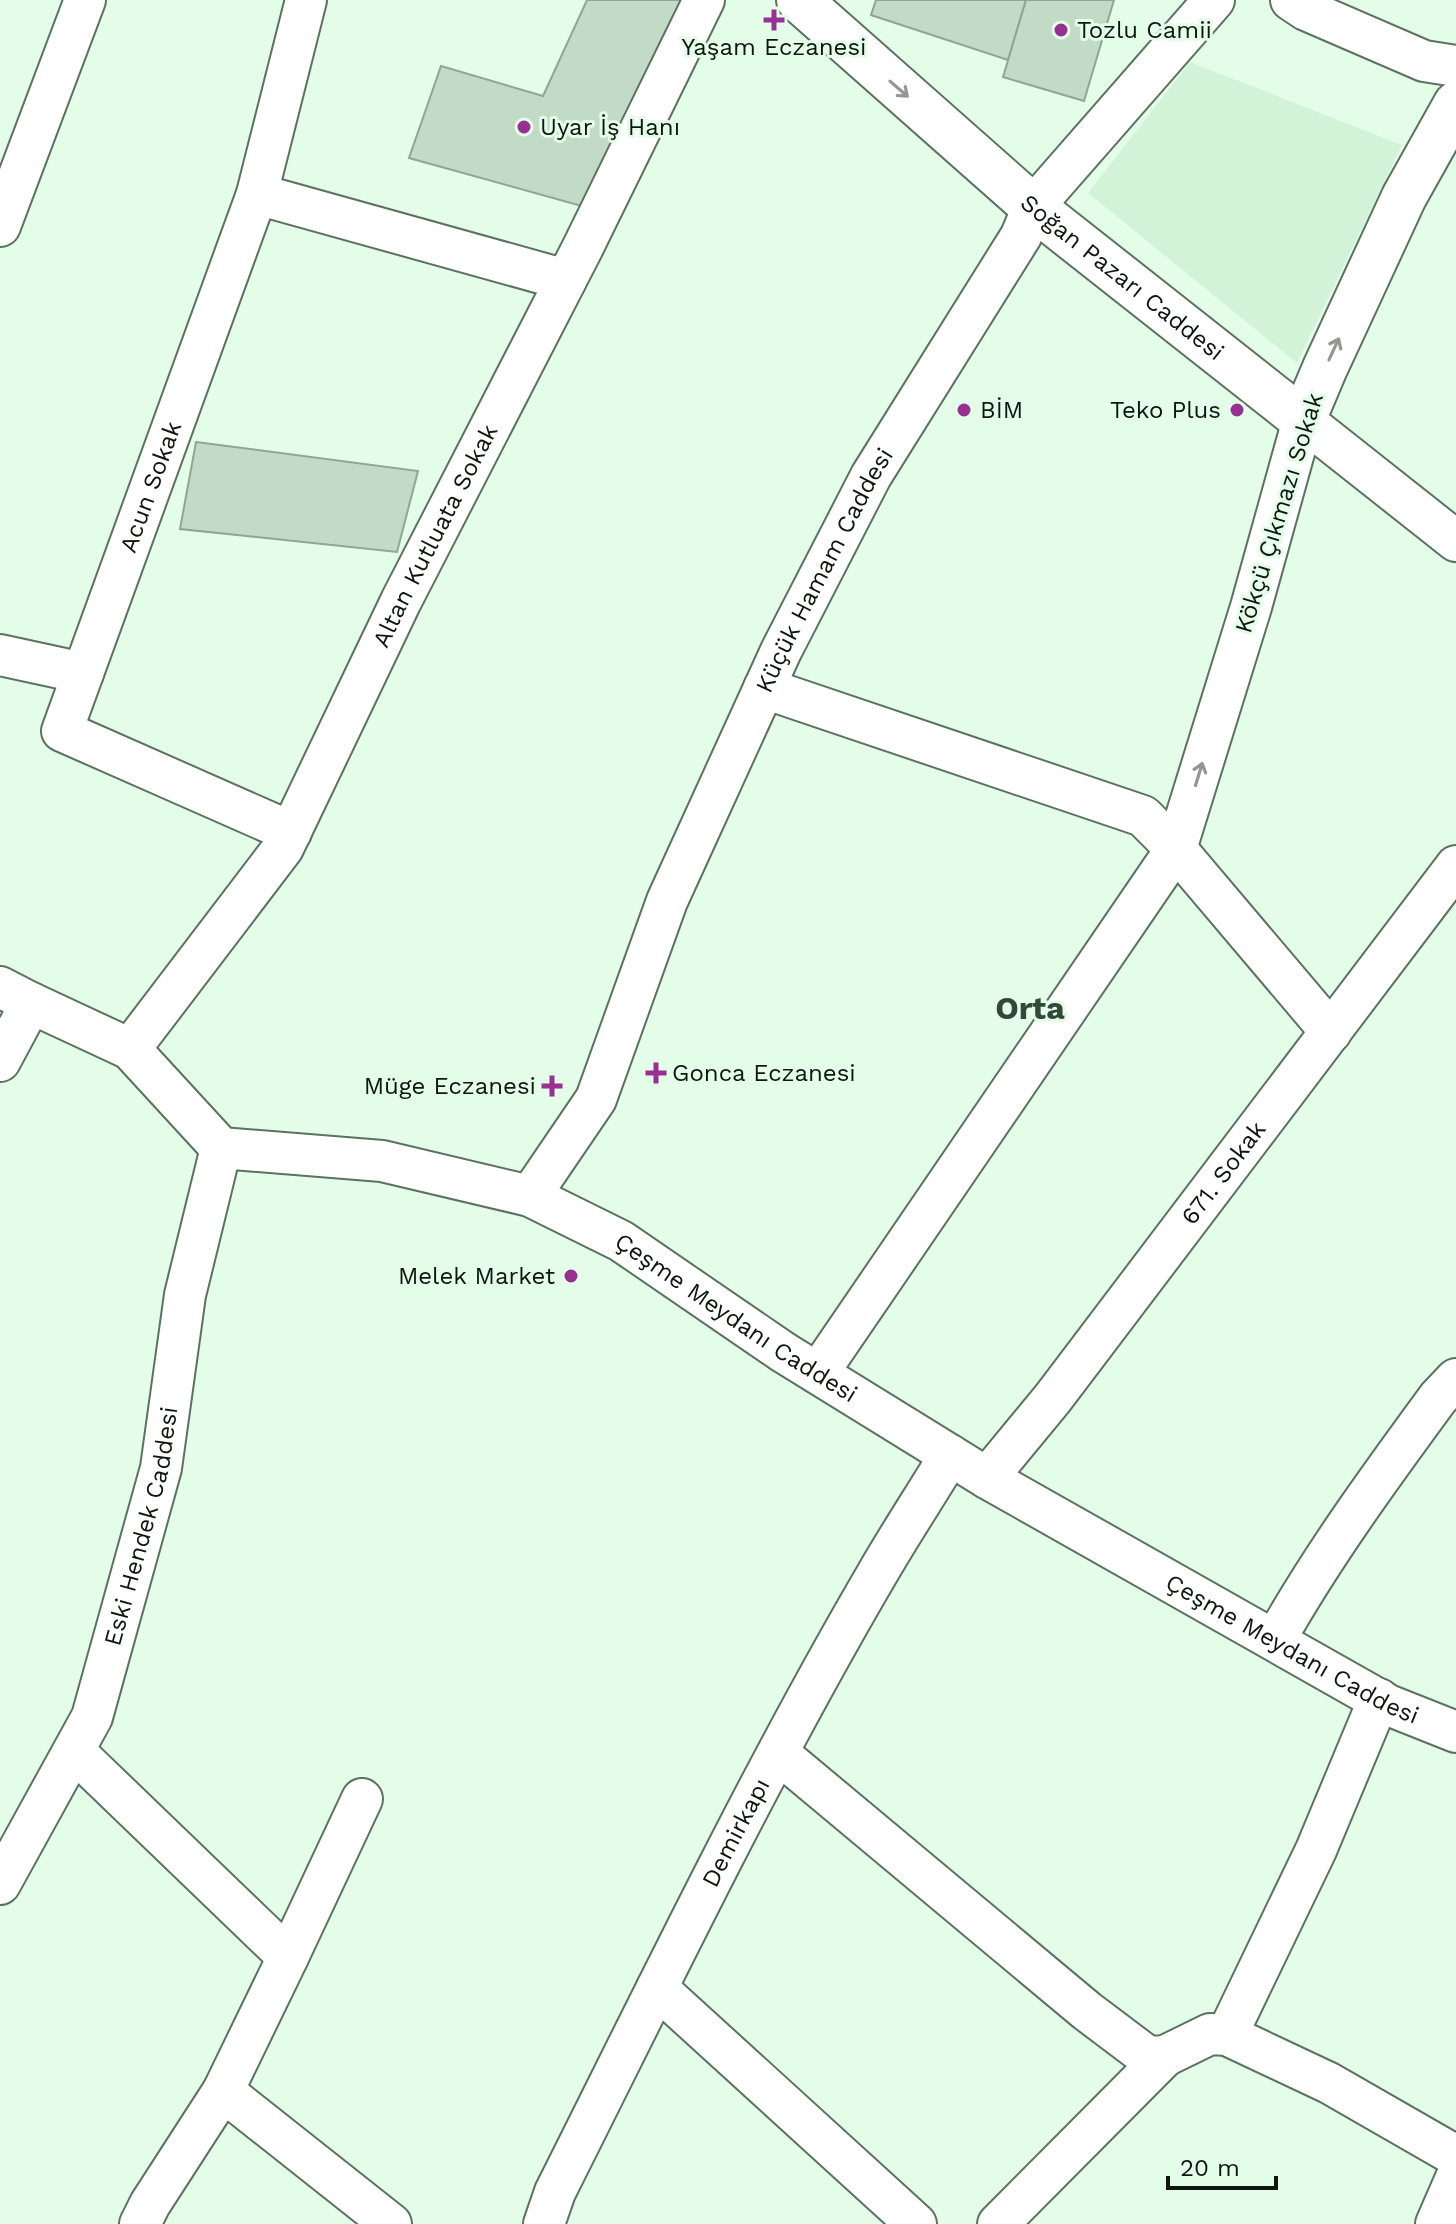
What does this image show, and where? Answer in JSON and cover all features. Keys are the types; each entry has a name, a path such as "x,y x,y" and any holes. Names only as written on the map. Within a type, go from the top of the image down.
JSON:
{"main road":[{"name":"Soğan Pazarı Caddesi","path":"799,0 1033,207 1303,420"},
{"name":"Kökçü Çıkmazı Sokak","path":"1303,420 1404,197 1456,104"}],"street":[{"path":"0,226 85,0"},
{"name":"Acun Sokak","path":"291,832 62,731 257,194 306,0"},
{"name":"Altan Kutluata Sokak","path":"130,1049 283,848 401,601 566,280 704,0"},
{"name":"Küçük Hamam Caddesi","path":"530,1196 596,1099 667,901 764,688 871,476 1021,236 1033,207 1214,0"},
{"path":"1303,3 1424,61 1456,66"},
{"path":"257,194 566,280"},
{"name":"Soğan Pazarı Caddesi","path":"1303,420 1454,533"},
{"name":"Kökçü Çıkmazı Sokak","path":"818,1373 1176,849 1251,607 1303,420"},
{"path":"0,655 83,673"},
{"path":"764,688 1143,816 1176,849 1331,1032"},
{"name":"671. Sokak","path":"987,1478 1062,1386 1456,866"},
{"path":"0,1061 16,995 130,1049 221,1148"},
{"name":"Çeşme Meydanı Caddesi","path":"221,1148 382,1161 530,1196 621,1241 783,1352 987,1478 1388,1705 1456,1732"},
{"name":"Eski Hendek Caddesi","path":"2,1875 92,1717 161,1468 185,1295 221,1148"},
{"path":"1275,1640 1342,1529 1438,1398 1456,1379"},
{"name":"Demirkapı","path":"544,2224 555,2192 778,1753 877,1573 950,1455"},
{"path":"1227,2035 1316,1850 1379,1699"},
{"path":"74,1751 288,1957"},
{"path":"778,1753 1087,2011 1148,2057 1165,2056"},
{"path":"140,2224 223,2091 362,1799"},
{"path":"657,1988 916,2224"},
{"path":"998,2224 1165,2056 1210,2034 1227,2035 1329,2083 1456,2156"},
{"path":"223,2091 391,2224"},
{"path":"1436,2224 1456,2178"}],"shaded area":[{"path":"1190,62 1402,145 1297,363 1088,193"}],"building":[{"name":"Uyar İş Hanı","path":"587,0 692,0 589,208 409,158 441,66 543,96"},
{"path":"876,0 1026,0 1008,60 871,15"},
{"name":"Tozlu Camii","path":"1026,0 1114,0 1084,101 1003,77"},
{"path":"196,442 418,471 397,552 180,529"}],"place":[{"name":"Yaşam Eczanesi","path":"774,20"},
{"name":"Tozlu Camii","path":"1061,30"},
{"name":"Uyar İş Hanı","path":"524,127"},
{"name":"BİM","path":"964,410"},
{"name":"Teko Plus","path":"1237,410"},
{"name":"Gonca Eczanesi","path":"656,1073"},
{"name":"Müge Eczanesi","path":"552,1086"},
{"name":"Melek Market","path":"571,1276"}],"district":[{"name":"Orta","path":"1030,1008"}]}
